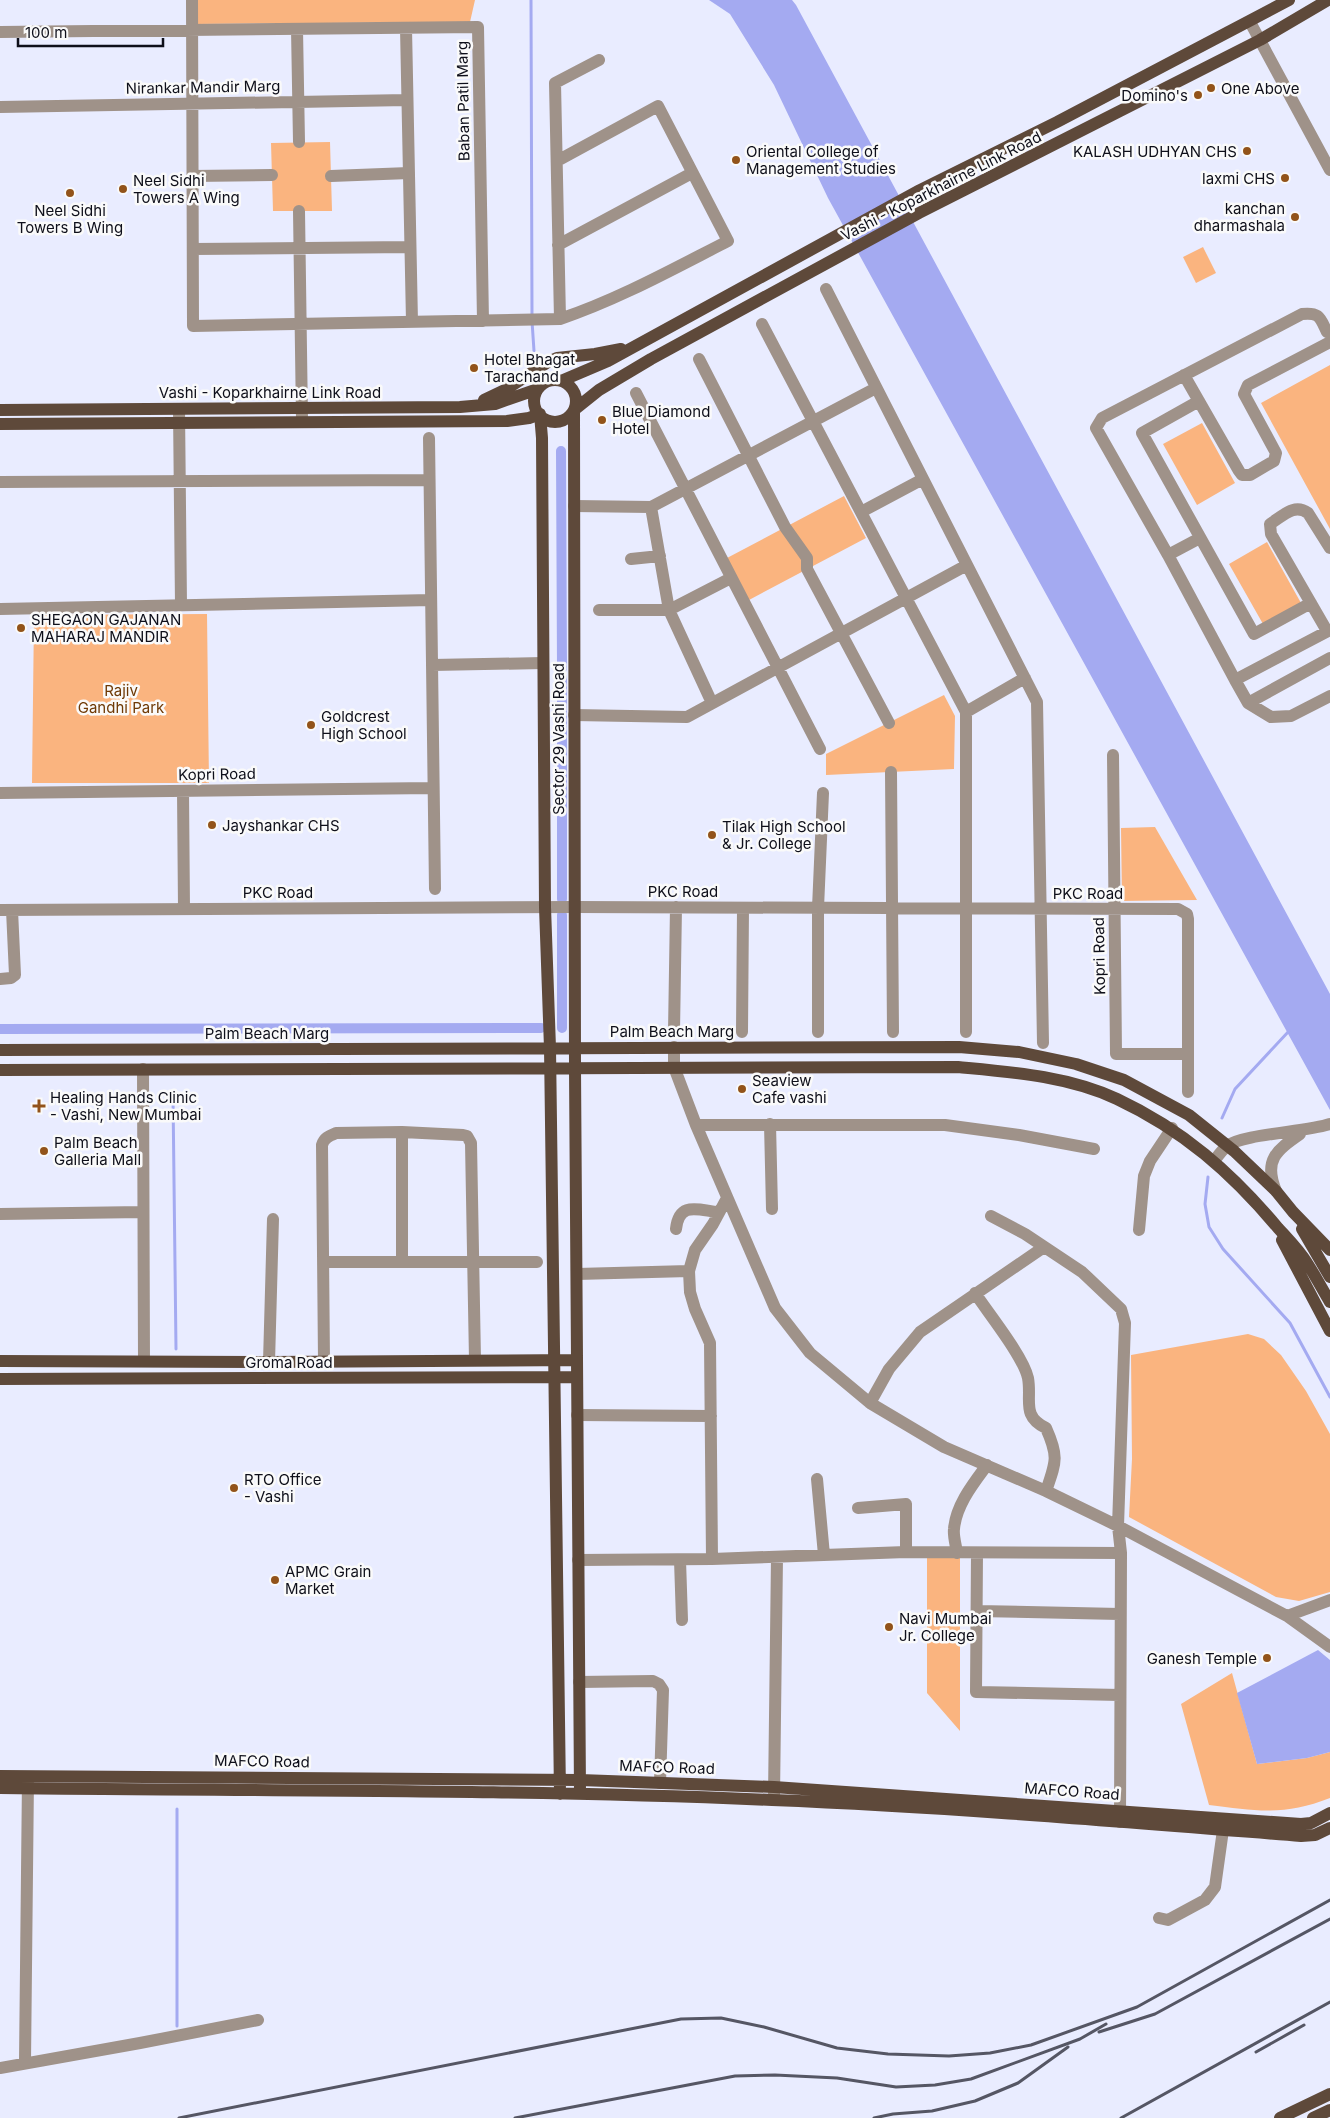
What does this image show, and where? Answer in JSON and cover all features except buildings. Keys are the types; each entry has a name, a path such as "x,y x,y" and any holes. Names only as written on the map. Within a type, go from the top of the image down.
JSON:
{"main road":[{"name":"Vashi - Koparkhairne Link Road","path":"562,381 597,366 909,196 1250,22 1289,0"},
{"name":"Vashi - Koparkhairne Link Road","path":"574,410 599,390 643,364 919,213 1260,40 1328,0"},
{"path":"460,407 497,394 557,358 606,352 642,342"},
{"path":"548,381 562,381 573,389 576,403 574,410 564,420 551,421 540,414 535,402 538,389 548,381"},
{"name":"Vashi - Koparkhairne Link Road","path":"0,410 460,407 495,404 538,389"},
{"name":"Sector 29 Vashi Road","path":"574,410 575,1069 580,1794"},
{"name":"Vashi - Koparkhairne Link Road","path":"0,424 507,421 529,418 540,414"},
{"name":"Sector 29 Vashi Road","path":"540,414 542,447 545,907 551,1069 560,1794"},
{"name":"Palm Beach Marg","path":"0,1050 959,1047 1019,1052 1076,1064 1124,1080 1189,1115 1228,1146 1276,1190 1293,1212"},
{"path":"0,1070 958,1067 1016,1072 1071,1084 1116,1098 1172,1128 1214,1161 1256,1202 1274,1224 1330,1276"},
{"path":"1293,1212 1330,1250"},
{"path":"1293,1212 1330,1302"},
{"path":"1274,1224 1330,1331"},
{"name":"Groma Road","path":"0,1362 577,1360"},
{"name":"Groma Road","path":"0,1379 577,1377"},
{"name":"MAFCO Road","path":"0,1776 27,1782 774,1800 1301,1824 1311,1823 1330,1814"},
{"name":"MAFCO Road","path":"0,1788 27,1782 580,1780 774,1787 1120,1816 1223,1830 1301,1836 1315,1835 1330,1828"},
{"path":"1280,2118 1330,2094"},
{"path":"1313,2118 1330,2110"}],"street":[{"path":"192,0 193,326 560,319 596,307 633,290 728,241 658,106 557,161"},
{"path":"1250,22 1330,170"},
{"name":"Baban Patil Marg","path":"0,32 478,27 483,321"},
{"path":"406,28 412,322"},
{"path":"297,29 299,142"},
{"path":"560,319 555,82 599,60"},
{"name":"Nirankar Mandir Marg","path":"0,107 407,100"},
{"path":"331,176 409,173"},
{"path":"558,246 692,173"},
{"path":"192,176 272,175"},
{"path":"299,211 302,422"},
{"path":"193,249 410,247"},
{"path":"826,289 1037,702 1043,1043"},
{"path":"1330,333 1327,332 1318,315 1313,313 1302,314 1102,418 1096,428 1248,702 1271,716 1291,716 1330,696"},
{"path":"762,324 966,712 966,1032"},
{"path":"1184,375 1239,471 1242,475 1250,475 1274,461 1276,453 1244,394 1245,388 1330,342"},
{"path":"698,359 785,527 807,558 807,569 889,723"},
{"path":"574,506 651,507 876,388"},
{"path":"636,394 820,749"},
{"path":"1199,401 1142,433 1200,538 1254,634 1312,603"},
{"path":"179,409 181,605"},
{"path":"429,438 435,889"},
{"path":"861,512 923,479"},
{"path":"0,482 429,480"},
{"path":"651,507 669,610 712,703"},
{"path":"1235,680 1329,631 1271,534 1270,524 1294,508 1303,509 1308,512 1330,548"},
{"path":"1168,555 1200,538"},
{"path":"631,559 660,556"},
{"path":"574,715 687,717 967,565"},
{"path":"599,610 669,610 731,578"},
{"path":"0,609 431,600"},
{"path":"1248,702 1330,658"},
{"path":"432,665 543,663"},
{"path":"966,712 1025,678"},
{"name":"Kopri Road","path":"1112,755 1116,1054 1188,1054"},
{"path":"891,772 893,1032"},
{"name":"Kopri Road","path":"0,793 433,788"},
{"path":"183,791 184,909"},
{"path":"818,1032 818,908 823,793"},
{"name":"PKC Road","path":"6,910 545,907 1178,909 1187,914 1188,1092"},
{"path":"674,1032 676,907"},
{"path":"742,1032 743,908"},
{"path":"0,979 11,978 15,975 6,910"},
{"path":"674,1047 674,1067 696,1125 775,1308 810,1353 870,1403 944,1448 1046,1491 1118,1526 1287,1616 1330,1647"},
{"path":"143,1069 144,1361"},
{"path":"770,1124 772,1209"},
{"path":"696,1125 945,1125 1019,1135 1094,1149"},
{"path":"1214,1161 1228,1146 1251,1138 1304,1131 1329,1125"},
{"path":"1139,1230 1144,1176 1150,1161 1172,1128"},
{"path":"1276,1190 1271,1174 1274,1158 1282,1146 1304,1131"},
{"path":"402,1132 402,1262"},
{"path":"324,1360 323,1140 336,1134 402,1132 463,1135 469,1139 474,1262 475,1360"},
{"path":"712,1559 710,1343 695,1309 690,1292 689,1271 695,1250 713,1224 727,1198"},
{"path":"676,1229 677,1219 682,1212 688,1209 718,1212"},
{"path":"0,1214 143,1212"},
{"path":"991,1216 1025,1234 1082,1272 1121,1309 1125,1323 1118,1526 1121,1553 1120,1816"},
{"path":"269,1362 273,1220"},
{"path":"870,1403 889,1369 920,1332 1044,1246"},
{"path":"324,1262 537,1262"},
{"path":"576,1274 689,1271"},
{"path":"975,1293 1014,1350 1028,1377 1028,1393 1032,1418 1035,1422 1046,1428 1052,1442 1056,1462 1046,1491"},
{"path":"577,1415 711,1416"},
{"path":"957,1553 953,1531 956,1515 967,1494 986,1466"},
{"path":"817,1479 824,1555"},
{"path":"858,1508 906,1504 906,1552"},
{"path":"578,1560 680,1560 906,1552 1121,1553"},
{"path":"977,1553 976,1692 1120,1695"},
{"path":"774,1800 777,1557"},
{"path":"680,1560 682,1620"},
{"path":"1287,1616 1330,1600"},
{"path":"977,1611 1120,1614"},
{"path":"579,1682 653,1681 659,1684 663,1690 660,1783"},
{"path":"25,2062 27,1782"},
{"path":"1159,1918 1168,1920 1205,1900 1215,1887 1223,1830"},
{"path":"0,2068 25,2062 140,2044 258,2020"}],"green space":[{"path":"197,0 475,0 470,22 197,24"},
{"path":"330,142 332,211 273,211 271,143"},
{"path":"1203,247 1216,273 1196,283 1183,257"},
{"path":"1330,365 1330,529 1261,403"},
{"path":"1202,423 1235,483 1197,505 1163,444"},
{"path":"844,496 866,538 749,600 727,558"},
{"path":"1267,542 1301,603 1263,624 1229,564"},
{"name":"Rajiv Gandhi Park","path":"207,614 209,783 32,783 34,615"},
{"path":"944,695 955,716 954,769 826,775 826,754"},
{"path":"1155,827 1197,900 1122,901 1121,828"},
{"path":"1248,1334 1264,1339 1281,1355 1306,1391 1330,1434 1330,1592 1299,1601 1276,1597 1129,1517 1132,1459 1131,1355"},
{"path":"927,1558 960,1558 960,1731 927,1693"},
{"path":"1232,1673 1257,1764 1307,1758 1330,1752 1330,1798 1299,1808 1284,1810 1241,1809 1209,1805 1181,1704"}],"water":[{"path":"709,0 792,0 796,5 1330,994 1330,1110 828,198 774,85 730,14"},
{"path":"1318,1650 1330,1660 1330,1752 1307,1758 1257,1764 1237,1693"}],"waterway":[{"path":"531,0 532,315"},
{"path":"532,321 534,351"},
{"path":"561,451 562,668"},
{"path":"562,678 562,899"},
{"path":"562,915 562,1028"},
{"path":"0,1029 541,1028"},
{"path":"1222,1118 1235,1089 1289,1031"},
{"path":"173,1096 176,1349"},
{"path":"1208,1177 1205,1204 1209,1227 1223,1249 1290,1323 1330,1397"},
{"path":"177,1809 177,2026"}],"railway":[{"path":"179,2118 681,2019 721,2018 764,2027 837,2048 888,2054 949,2056 990,2053 1031,2045 1137,2007 1330,1900"},
{"path":"1099,2032 1155,2014 1330,1919"},
{"path":"1121,2118 1330,2002"},
{"path":"515,2118 735,2076 775,2075 837,2078 896,2087 935,2085 971,2079 1080,2039 1106,2024"},
{"path":"1256,2052 1304,2025"},
{"path":"874,2118 893,2114 932,2111 975,2101 1018,2083 1068,2047"}],"place":[{"name":"One Above","path":"1211,88"},
{"name":"Domino's","path":"1198,95"},
{"name":"KALASH UDHYAN CHS","path":"1247,151"},
{"name":"Oriental College of Management Studies","path":"736,160"},
{"name":"laxmi CHS","path":"1285,178"},
{"name":"Neel Sidhi Towers A Wing","path":"123,189"},
{"name":"Neel Sidhi Towers B Wing","path":"70,193"},
{"name":"kanchan dharmashala","path":"1295,217"},
{"name":"Hotel Bhagat Tarachand","path":"474,368"},
{"name":"Blue Diamond Hotel","path":"602,420"},
{"name":"SHEGAON GAJANAN MAHARAJ MANDIR","path":"21,628"},
{"name":"Goldcrest High School","path":"311,725"},
{"name":"Jayshankar CHS","path":"212,825"},
{"name":"Tilak High School & Jr. College","path":"712,835"},
{"name":"Seaview Cafe vashi","path":"742,1089"},
{"name":"Healing Hands Clinic - Vashi, New Mumbai","path":"39,1106"},
{"name":"Palm Beach Galleria Mall","path":"44,1151"},
{"name":"RTO Office - Vashi","path":"234,1488"},
{"name":"APMC Grain Market","path":"275,1580"},
{"name":"Navi Mumbai Jr. College","path":"889,1627"},
{"name":"Ganesh Temple","path":"1267,1658"}]}
